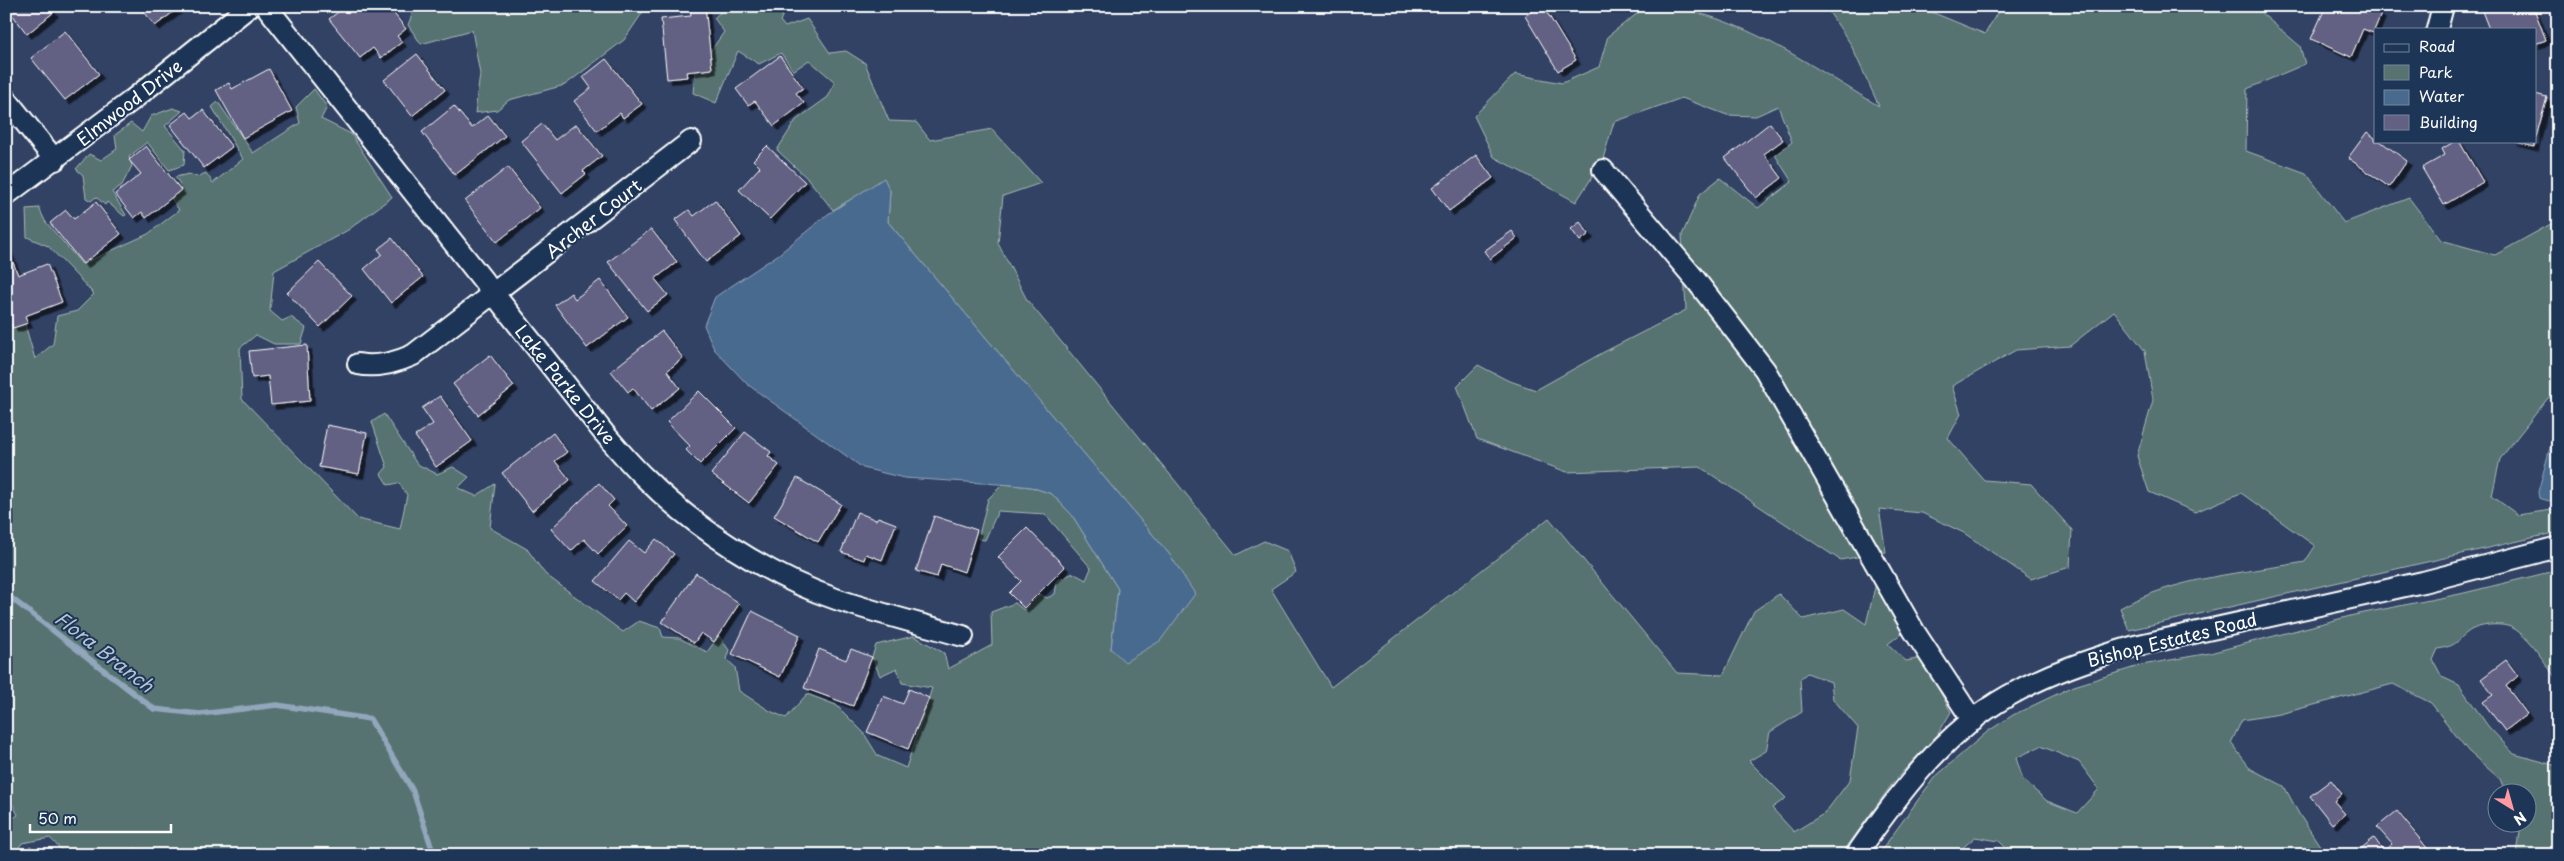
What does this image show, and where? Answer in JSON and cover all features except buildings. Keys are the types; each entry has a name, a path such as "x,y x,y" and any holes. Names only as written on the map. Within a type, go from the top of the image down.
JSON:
{"street":[{"name":"Elmwood Drive","path":"6,195 55,160 250,6"},
{"name":"Lake Parke Drive","path":"266,6 604,433 645,478 690,518 728,544 780,574 834,599 963,636"},
{"path":"2437,28 2443,6"},
{"path":"6,100 55,160"},
{"name":"Archer Court","path":"358,364 379,366 400,361 413,355 691,141"},
{"path":"1603,170 1695,279 1765,370 1914,631 1973,721"},
{"name":"Bishop Estates Road","path":"1856,855 1916,775 1936,753 2006,696 2051,674 2091,659 2232,623 2475,570 2558,547"}],"green space":[{"path":"410,6 647,6 624,40 565,85 509,100 497,110 475,113 480,74 472,30 421,44 408,25 413,12"},
{"path":"727,6 787,6 780,21 785,27 807,19 830,53 846,51 865,63 889,121 916,122 930,140 992,129 1041,183 1003,196 998,243 1027,300 1236,555 1264,541 1288,551 1296,572 1271,589 1331,687 1549,518 1677,673 1723,675 1754,611 1779,594 1803,619 1844,609 1866,624 1878,575 1907,629 1888,644 1906,661 1922,658 1951,712 1938,734 1895,780 1841,855 169,855 134,848 127,855 66,855 50,838 22,843 14,855 6,855 6,823 18,815 6,791 6,320 24,321 35,359 53,344 57,316 77,311 94,294 48,246 27,237 26,209 39,208 45,221 82,264 148,234 179,210 169,195 180,184 175,177 189,174 197,177 206,173 213,183 243,159 212,107 218,102 253,153 300,123 296,107 314,89 327,107 321,119 351,134 392,197 348,230 274,271 270,311 282,321 291,317 306,328 301,344 274,344 256,335 240,348 242,399 358,519 400,529 407,495 399,483 388,485 381,474 387,467 372,422 384,414 417,464 437,474 453,467 469,477 458,488 476,496 495,484 490,528 527,549 545,574 623,632 639,621 660,628 663,637 679,638 707,652 719,636 729,650 726,659 735,667 739,691 770,711 786,718 807,694 836,705 863,732 878,756 906,768 932,688 902,683 897,668 880,676 872,657 876,645 914,636 944,653 948,669 992,645 991,612 1015,603 1024,610 1040,594 1047,598 1055,594 1057,581 1073,573 1086,580 1091,568 1045,514 998,511 985,540 978,539 988,499 1003,484 1031,487 1052,494 1072,515 1118,589 1111,649 1170,555 888,222 890,191 884,179 833,210 809,180 777,150 796,120 828,97 835,82 809,60 793,71 781,53 759,64 738,51 716,103 693,93 695,71 710,71 710,52 724,32 714,18","holes":["1807,673 1831,682 1833,699 1858,728 1850,780 1825,813 1794,832 1772,808 1786,798 1749,761 1766,751 1770,732 1802,712 1800,679"]},
{"path":"1647,6 1678,9 1709,16 1739,27 1797,57 1879,106 1850,43 1825,6 1917,6 1985,34 2001,6 2253,6 2300,46 2305,64 2247,89 2246,151 2306,173 2344,223 2409,198 2441,240 2495,255 2558,220 2558,395 2548,398 2500,459 2492,496 2518,515 2558,509 2558,532 2129,630 2120,608 2141,598 2187,583 2305,562 2315,546 2241,493 2195,512 2149,492 2137,456 2153,400 2145,351 2114,311 2070,346 2016,350 1952,386 1961,414 1948,438 1984,480 2031,484 2072,530 2070,567 2031,579 1964,533 1922,513 1879,509 1886,552 1840,560 1700,467 1567,472 1477,439 1457,386 1478,365 1507,380 1536,390 1602,353 1686,310 1682,235 1700,194 1720,178 1758,208 1792,182 1775,155 1792,142 1778,106 1756,116 1727,115 1682,98 1614,122 1602,162 1576,202 1494,157 1474,116 1515,74 1562,83 1599,67 1608,36"},
{"path":"173,108 182,111 165,126 185,150 184,165 169,170 147,142 129,157 132,166 122,185 112,192 126,215 124,216 107,202 105,205 96,197 91,201 86,198 83,175 76,169 89,154 101,160 117,149 115,135 131,123 142,132 151,116"},
{"path":"2558,570 2558,682 2539,654 2512,627 2487,625 2471,630 2454,644 2438,649 2433,660 2442,677 2459,685 2488,726 2514,754 2558,766 2558,855 2517,855 2520,834 2536,834 2536,784 2502,784 2500,779 2468,751 2431,703 2393,684 2280,714 2242,720 2231,743 2251,769 2284,786 2299,814 2326,855 2013,855 1999,841 1975,837 1958,852 1959,855 1878,855 1934,778 1987,732 2013,715 2074,686 2142,665 2210,653 2354,615 2460,594","holes":["2041,746 2079,762 2099,789 2077,813 2047,801 2023,780 2016,758"]}],"water":[{"path":"884,178 890,191 888,222 1170,555 1195,594 1160,641 1125,662 1111,649 1118,589 1072,515 1052,494 1031,487 1013,485 904,478 863,468 747,384 714,349 704,325 715,297 779,254 828,214"},
{"path":"2558,428 2558,498 2549,501 2539,498 2538,492 2554,433"}],"waterway":[{"name":"Flora Branch","path":"6,594 154,709 200,714 277,705 370,719 413,791 434,855"}]}
